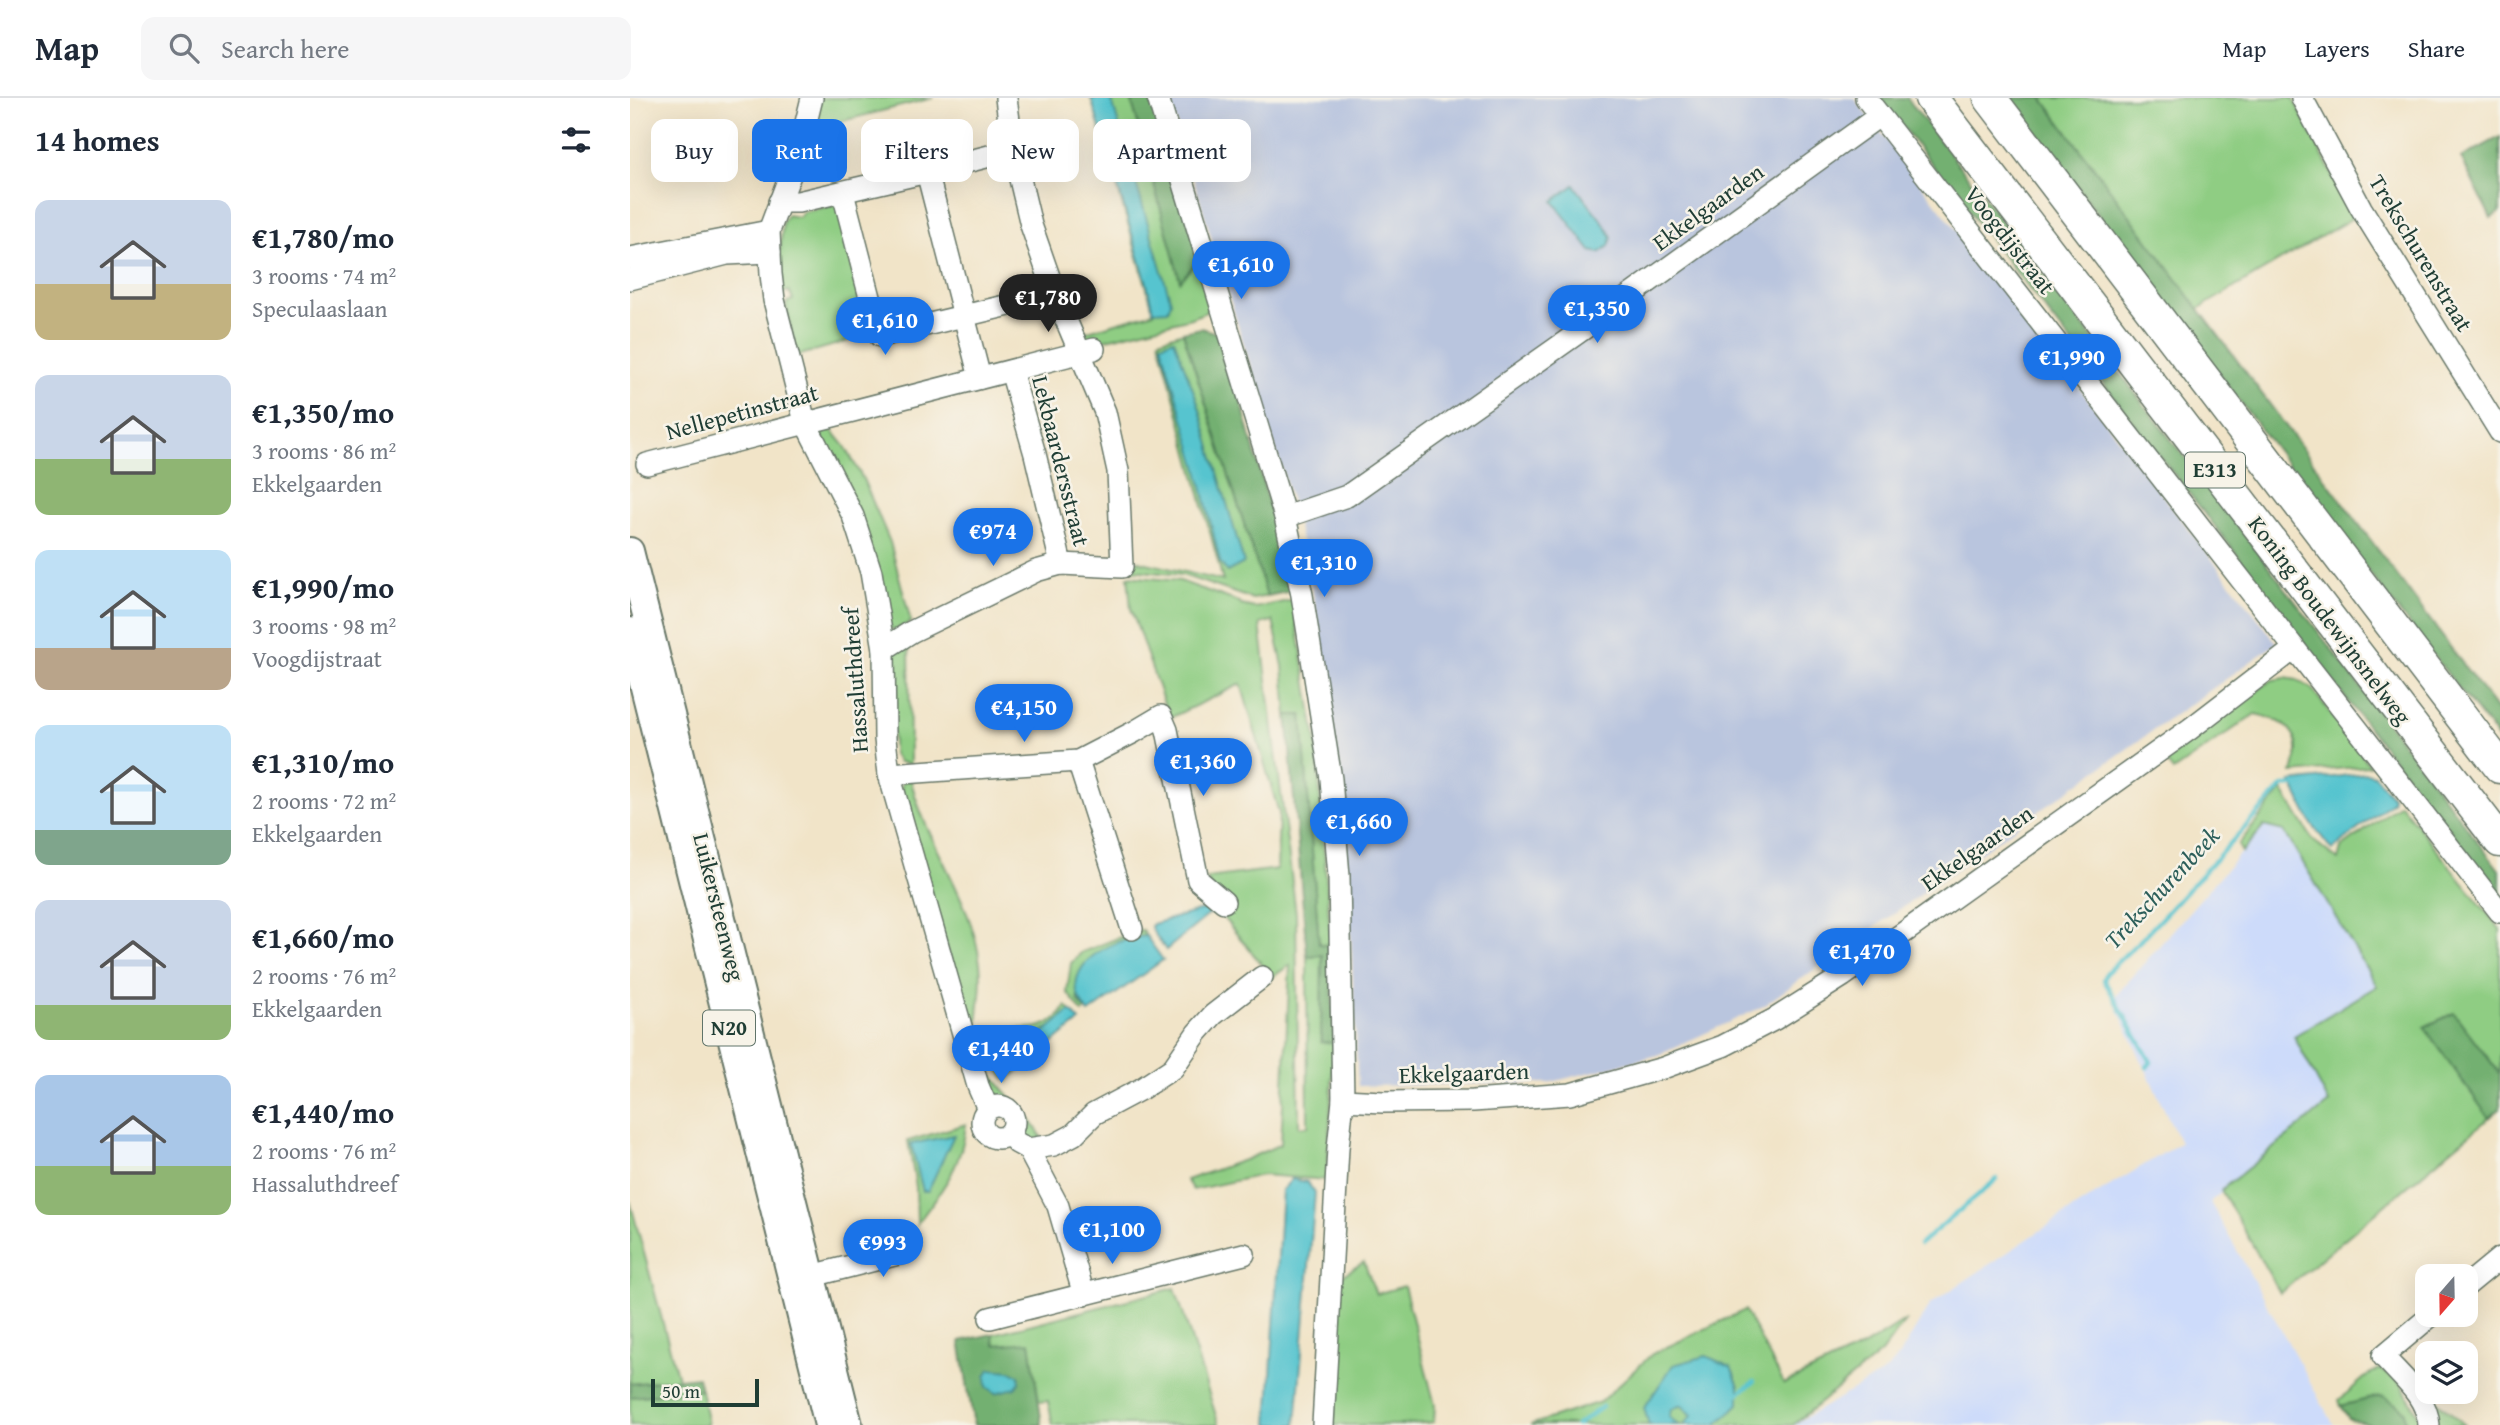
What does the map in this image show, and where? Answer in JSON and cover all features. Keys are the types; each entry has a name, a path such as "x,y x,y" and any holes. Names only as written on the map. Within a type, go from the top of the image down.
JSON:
{"highway":[{"name":"Koning Boudewijnsnelweg","path":"1931,98 2500,841"},
{"name":"Koning Boudewijnsnelweg","path":"1990,98 2500,766"}],"main road":[{"name":"Luikersteenweg","path":"630,551 849,1425"},
{"name":"Luikersteenweg","path":"630,631 828,1425"}],"street":[{"name":"Hassaluthdreef","path":"812,98 799,151 779,202 770,242 774,300 805,422 853,516 871,572 884,649 885,739 889,774 978,1086 988,1109 982,1116 984,1131 996,1138 1009,1134 1017,1143 1028,1149"},
{"path":"1006,98 1009,119"},
{"path":"1157,98 1285,517 1315,671 1332,793 1339,876 1343,1100 1323,1425"},
{"name":"Voogdijstraat","path":"1866,98 2500,912"},
{"name":"Trekschurenstraat","path":"2302,98 2361,208 2500,432"},
{"name":"Ekkelgaarden","path":"1285,517 1346,496 1879,116"},
{"path":"779,202 790,203 887,182"},
{"path":"930,182 980,378"},
{"path":"884,649 911,632 1036,571 1060,564 1122,567 1118,471 1105,412 1090,374 1086,351 1055,294 1031,225 1021,182"},
{"path":"843,193 880,337 1055,294"},
{"path":"630,258 770,242"},
{"path":"630,279 770,242"},
{"name":"Nellepetinstraat","path":"647,464 1086,351"},
{"name":"Lekbaardersstraat","path":"1012,371 1035,454 1060,564"},
{"name":"Ekkelgaarden","path":"1343,1100 1473,1101 1570,1094 1663,1068 1723,1046 1775,1019 1843,976 2190,729 2294,649"},
{"path":"889,774 1079,761 1161,716 1167,730 1198,880 1224,902"},
{"path":"1079,761 1132,929"},
{"path":"1084,1295 1058,1206 1028,1149 1054,1145 1073,1136 1094,1114 1173,1068 1197,1032 1213,1015 1262,977"},
{"path":"812,1276 902,1253 910,1243"},
{"path":"990,1318 1244,1254"},
{"path":"2478,1276 2500,1258"},
{"path":"2418,1327 2383,1356 2418,1395 2426,1407 2429,1425"}],"shaded area":[{"path":"1169,98 1854,98 2277,643 1760,1008 1658,1055 1548,1083 1358,1086 1348,879 1329,694 1315,603 1295,513 1195,182 1251,182 1251,119 1175,119"},
{"path":"2264,826 2284,831 2377,986 2329,1103 2210,1202 2334,1425 1793,1425 1887,1370 1900,1355 1930,1304 2085,1201 2180,1143 2113,999"}],"green space":[{"path":"817,98 933,98 847,120 813,119"},
{"path":"1091,98 1131,98 1137,119 1097,119"},
{"path":"1131,98 1150,98 1157,119 1137,119"},
{"path":"1880,98 1907,98 2500,871 2500,894 2346,699 2249,570"},
{"path":"2010,98 2042,98 2500,714 2500,741 2391,601"},
{"path":"2042,98 2293,98 2354,217 2198,309"},
{"path":"2500,137 2500,212 2491,218 2461,158"},
{"path":"1116,182 1154,182 1180,280 1200,258 1212,301 1206,312 1191,318 1083,345 1078,334 1154,312"},
{"path":"1153,182 1176,182 1200,258 1180,281"},
{"path":"839,204 872,334 797,356 786,306 787,302 793,300 789,291 782,293 778,272 783,221 787,215 799,217 803,212"},
{"path":"1201,328 1217,333 1226,345 1292,591 1267,596 1183,332"},
{"path":"1183,332 1267,596 1253,599 1182,575 1132,570 1134,560 1223,581 1159,340"},
{"path":"827,424 845,446 863,479 890,542 911,622 894,631 890,627 821,434"},
{"path":"1128,576 1180,581 1255,608 1293,600 1316,740 1331,945 1319,944 1302,716 1287,715 1283,666 1273,621 1260,624 1296,914 1299,1127 1308,1126 1307,956 1322,955 1321,1042 1334,1043 1327,1180 1262,1175 1193,1190 1186,1180 1281,1144 1290,965 1268,980 1264,967 1216,909 1207,878 1277,869 1279,813 1241,684 1172,717 1167,712 1131,609"},
{"path":"909,638 910,764 899,762 893,754 893,648"},
{"path":"2272,680 2297,680 2312,689 2370,766 2292,773 2297,751 2294,735 2277,721 2255,714 2173,771 2164,759"},
{"path":"1287,715 1302,715 1319,944 1331,945 1334,1043 1321,1042 1322,955 1307,956"},
{"path":"910,775 925,822 968,915 975,939 981,978 978,1037 986,1064 999,1084 1032,1122 1043,1141 1021,1137 1017,1111 993,1098 988,1092 901,788 904,778"},
{"path":"2282,790 2313,840 2338,860 2341,848 2400,804 2500,929 2500,1074 2454,1013 2425,1027 2489,1118 2280,1293 2221,1190 2329,1103 2294,1036 2377,986 2284,831 2264,826 2242,852 2238,845"},
{"path":"1142,930 1146,936 1135,937 1077,999 1085,1010 1082,1012 1067,992 1071,963 1082,952"},
{"path":"1066,1006 1071,1011 1050,1029 1029,1038 1014,1036 1000,1048 1000,1059 1011,1077 1008,1082 992,1058 987,1043 987,1030 1035,1028 1053,1021"},
{"path":"2454,1013 2500,1074 2500,1109 2489,1118 2424,1027"},
{"path":"966,1124 955,1166 917,1224 916,1187 908,1141"},
{"path":"630,1201 678,1379 630,1384"},
{"path":"1364,1262 1376,1294 1404,1286 1435,1405 1434,1422 1333,1425 1341,1276"},
{"path":"1175,1288 1219,1425 1053,1425 1048,1401 1039,1402 1030,1343 995,1345 993,1334"},
{"path":"1745,1310 1784,1384 1866,1345 1906,1320 1881,1353 1793,1425 1530,1425 1600,1402 1652,1354"},
{"path":"993,1334 995,1345 1030,1342 1042,1425 974,1425 960,1341"},
{"path":"2380,1369 2401,1384 2424,1425 2405,1425 2405,1411 2380,1396 2341,1406 2339,1400 2369,1374"},
{"path":"698,1377 701,1390 630,1397 630,1384"},
{"path":"701,1390 708,1425 630,1425 630,1397"},
{"path":"2380,1396 2386,1397 2405,1411 2405,1425 2372,1425 2349,1419 2341,1406"},
{"path":"2424,1404 2441,1404 2465,1425 2434,1425"}],"water":[{"path":"1091,98 1111,98 1117,119 1097,119"},
{"path":"1116,182 1136,182 1171,302 1168,310 1153,311"},
{"path":"1574,185 1612,237 1609,246 1599,253 1591,251 1553,201"},
{"path":"1174,339 1198,403 1244,563 1227,572 1220,562 1197,466 1161,344"},
{"path":"2366,773 2374,775 2393,798 2392,802 2332,850 2311,823 2291,782"},
{"path":"1218,907 1166,950 1152,930 1153,924"},
{"path":"1146,936 1163,960 1089,1013 1079,998 1076,984 1080,971 1101,950 1131,938"},
{"path":"1071,1011 1080,1021 1011,1077 1000,1059 1004,1040 1039,1034"},
{"path":"954,1135 928,1191 923,1191 911,1144"},
{"path":"1292,1179 1307,1182 1315,1193 1296,1425 1268,1425 1282,1190"},
{"path":"1706,1356 1731,1367 1739,1386 1739,1404 1716,1425 1684,1425 1692,1415 1681,1405 1671,1410 1669,1417 1679,1425 1649,1425 1644,1408 1673,1365"},
{"path":"990,1369 1010,1371 1019,1375 1020,1382 1015,1388 996,1393 987,1387 986,1376"}],"waterway":[{"name":"Trekschurenbeek","path":"2147,1067 2151,1062 2104,980 2107,972 2145,936 2283,786 2292,786"},
{"name":"Trekschurenbeek","path":"1920,1244 1997,1179"},
{"name":"Trekschurenbeek","path":"1736,1395 1754,1382"},
{"name":"Trekschurenbeek","path":"1577,1425 1602,1407"}]}
